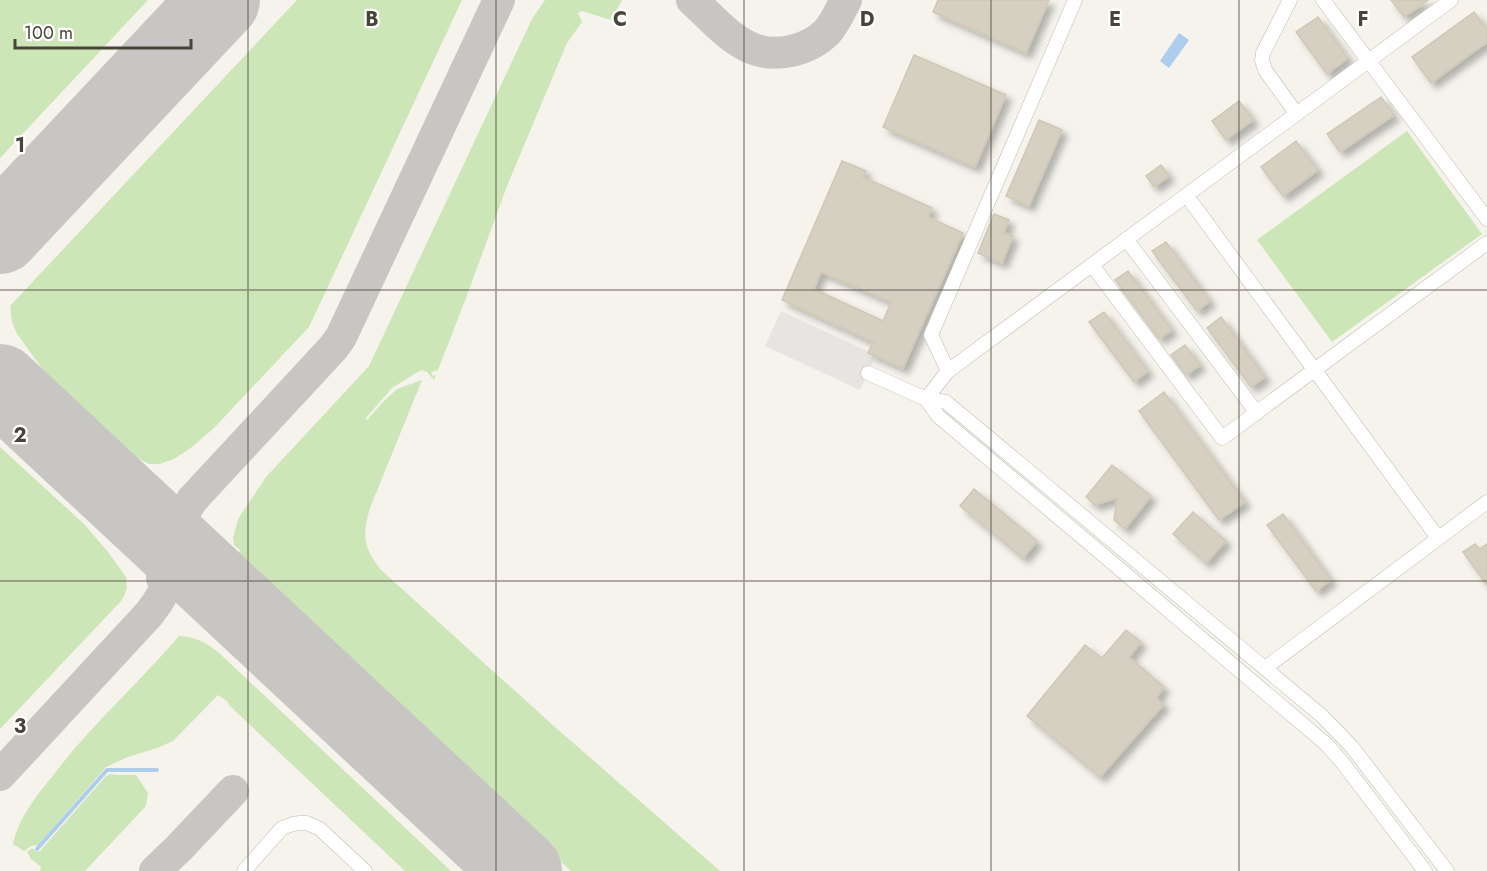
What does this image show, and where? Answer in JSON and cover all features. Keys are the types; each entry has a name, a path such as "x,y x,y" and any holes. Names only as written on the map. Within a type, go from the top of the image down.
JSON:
{"lane":[{"path":"948,371 931,335 1075,0"},
{"path":"1290,0 1263,53 1262,60 1265,70 1296,113"},
{"path":"1323,0 1487,219"},
{"path":"926,399 948,371 1451,0"},
{"path":"1192,203 1438,538"},
{"path":"1126,239 1257,413"},
{"path":"1092,265 1222,438 1487,243"},
{"path":"868,373 926,399 946,402 1322,716 1344,738 1447,871"},
{"path":"926,399 938,416 1326,744 1425,871"},
{"path":"1265,668 1487,502"},
{"path":"1089,543 1099,530"},
{"path":"244,871 282,828 300,823 307,823 320,829 365,871"}],"green space":[{"path":"0,0 148,0 0,158"},
{"path":"297,0 462,0 309,327 214,428 192,447 174,459 160,464 149,464 132,455 126,448 117,447 57,389 17,334 12,322 10,306"},
{"path":"545,0 622,0 611,20 582,11 578,13 582,22 567,43 507,186 438,370 431,372 433,376 436,375 434,380 427,372 421,370 392,388 365,419 367,420 397,389 422,380 370,508 366,540 381,570 555,727 720,871 571,871 251,573 254,567 234,545 233,538 238,519 266,477 369,366 532,19"},
{"path":"1407,131 1482,234 1332,342 1257,240"},
{"path":"0,447 84,524 126,577 127,588 121,601 0,729"},
{"path":"179,636 200,641 218,652 451,871 405,871 218,695 173,741 106,767 38,845 31,846 24,851 13,844 24,815 48,781 84,738"},
{"path":"110,774 136,775 148,793 146,806 85,871 40,871 41,867 31,859 27,852 32,848 37,852 40,851"}],"shaded area":[{"path":"781,311 876,355 860,390 765,346"}],"water":[{"path":"1179,33 1189,40 1169,68 1160,61"}],"building":[{"path":"938,0 1049,0 1026,53 933,12"},
{"path":"1391,0 1428,0 1404,17"},
{"path":"1474,12 1487,29 1487,42 1431,83 1412,57"},
{"path":"1318,17 1348,58 1327,74 1296,32"},
{"path":"914,55 1006,95 975,167 883,127"},
{"path":"1381,97 1394,115 1340,152 1327,134"},
{"path":"1239,101 1253,120 1226,140 1212,121"},
{"path":"1039,120 1062,130 1029,206 1006,196"},
{"path":"1296,141 1318,170 1283,196 1261,167"},
{"path":"842,161 866,171 863,177 932,208 928,217 963,233 903,368 868,353 873,342 782,300","holes":["821,272 891,302 883,321 814,289"]},
{"path":"1161,165 1169,176 1154,187 1146,176"},
{"path":"994,214 1009,220 1004,233 1013,236 1002,263 978,253"},
{"path":"1166,242 1210,301 1197,311 1152,251"},
{"path":"1128,271 1172,330 1159,339 1115,280"},
{"path":"1104,312 1148,371 1134,382 1089,322"},
{"path":"1221,317 1265,377 1251,387 1207,328"},
{"path":"1185,345 1200,365 1186,375 1171,355"},
{"path":"1164,392 1245,502 1219,520 1139,411"},
{"path":"1112,465 1151,496 1125,529 1114,520 1117,498 1095,505 1086,497"},
{"path":"974,489 1037,541 1023,558 960,506"},
{"path":"1193,512 1226,541 1206,563 1173,534"},
{"path":"1283,514 1331,580 1316,591 1267,525"},
{"path":"1475,544 1480,549 1487,544 1487,585 1463,552"},
{"path":"1126,630 1141,642 1129,657 1164,687 1156,698 1164,704 1100,777 1027,716 1085,645 1102,658"}],"waterway":[{"path":"37,849 107,770 157,770"}],"taxiway":[{"path":"0,775 149,614 164,590 174,537 192,500 341,337 499,0"},
{"path":"692,0 741,43 759,51 780,53 801,48 819,39 832,25 846,0"},
{"path":"120,495 154,543 159,554 162,578"},
{"path":"155,871 233,791"}],"runway":[{"path":"0,234 220,0"},
{"path":"0,384 522,871"}]}
